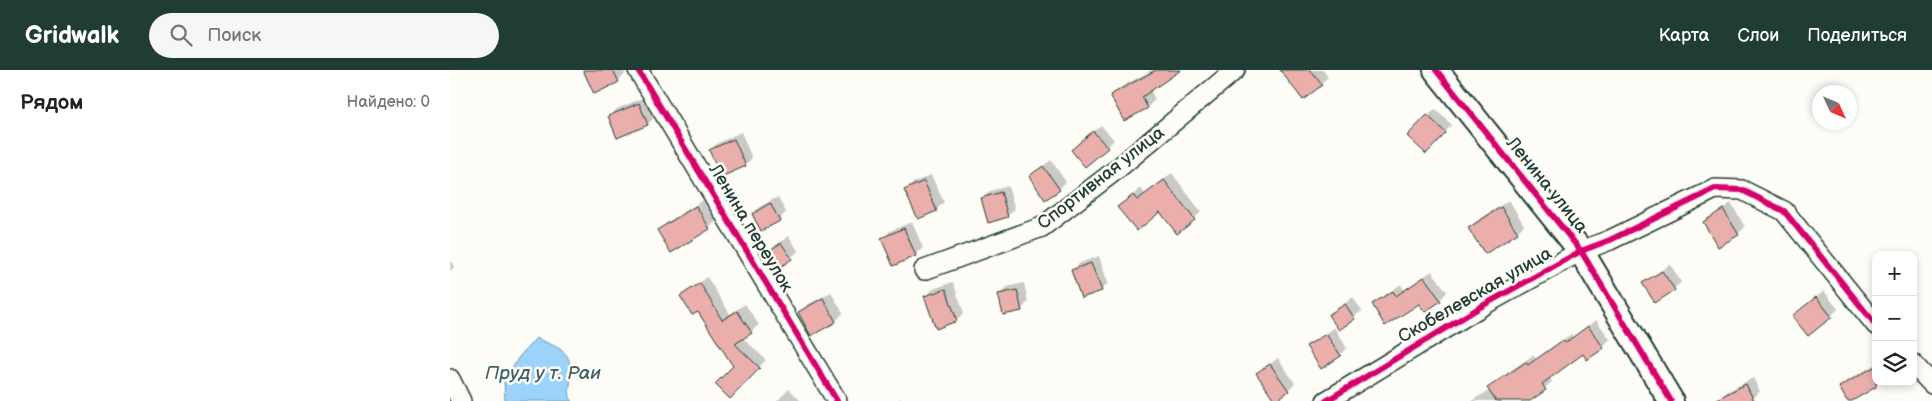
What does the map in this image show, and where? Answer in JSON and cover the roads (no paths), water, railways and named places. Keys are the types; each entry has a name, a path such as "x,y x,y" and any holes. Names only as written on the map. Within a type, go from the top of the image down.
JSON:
{"street":[{"name":"Ленина переулок","path":"638,70 837,401"},
{"name":"Спортивная улица","path":"924,270 1042,227 1116,170 1235,70"},
{"name":"Ленина улица","path":"1436,70 1581,251 1671,401"},
{"name":"Скобелевская улица","path":"1326,401 1482,306 1581,251 1610,240 1715,189 1742,190 1784,210 1872,320"},
{"path":"1917,368 1932,384"},
{"path":"450,379 461,401"}],"water":[{"name":"Пруд у т. Раи","path":"536,338 561,350 568,359 571,374 570,397 572,401 505,401 504,381 519,357"}]}
